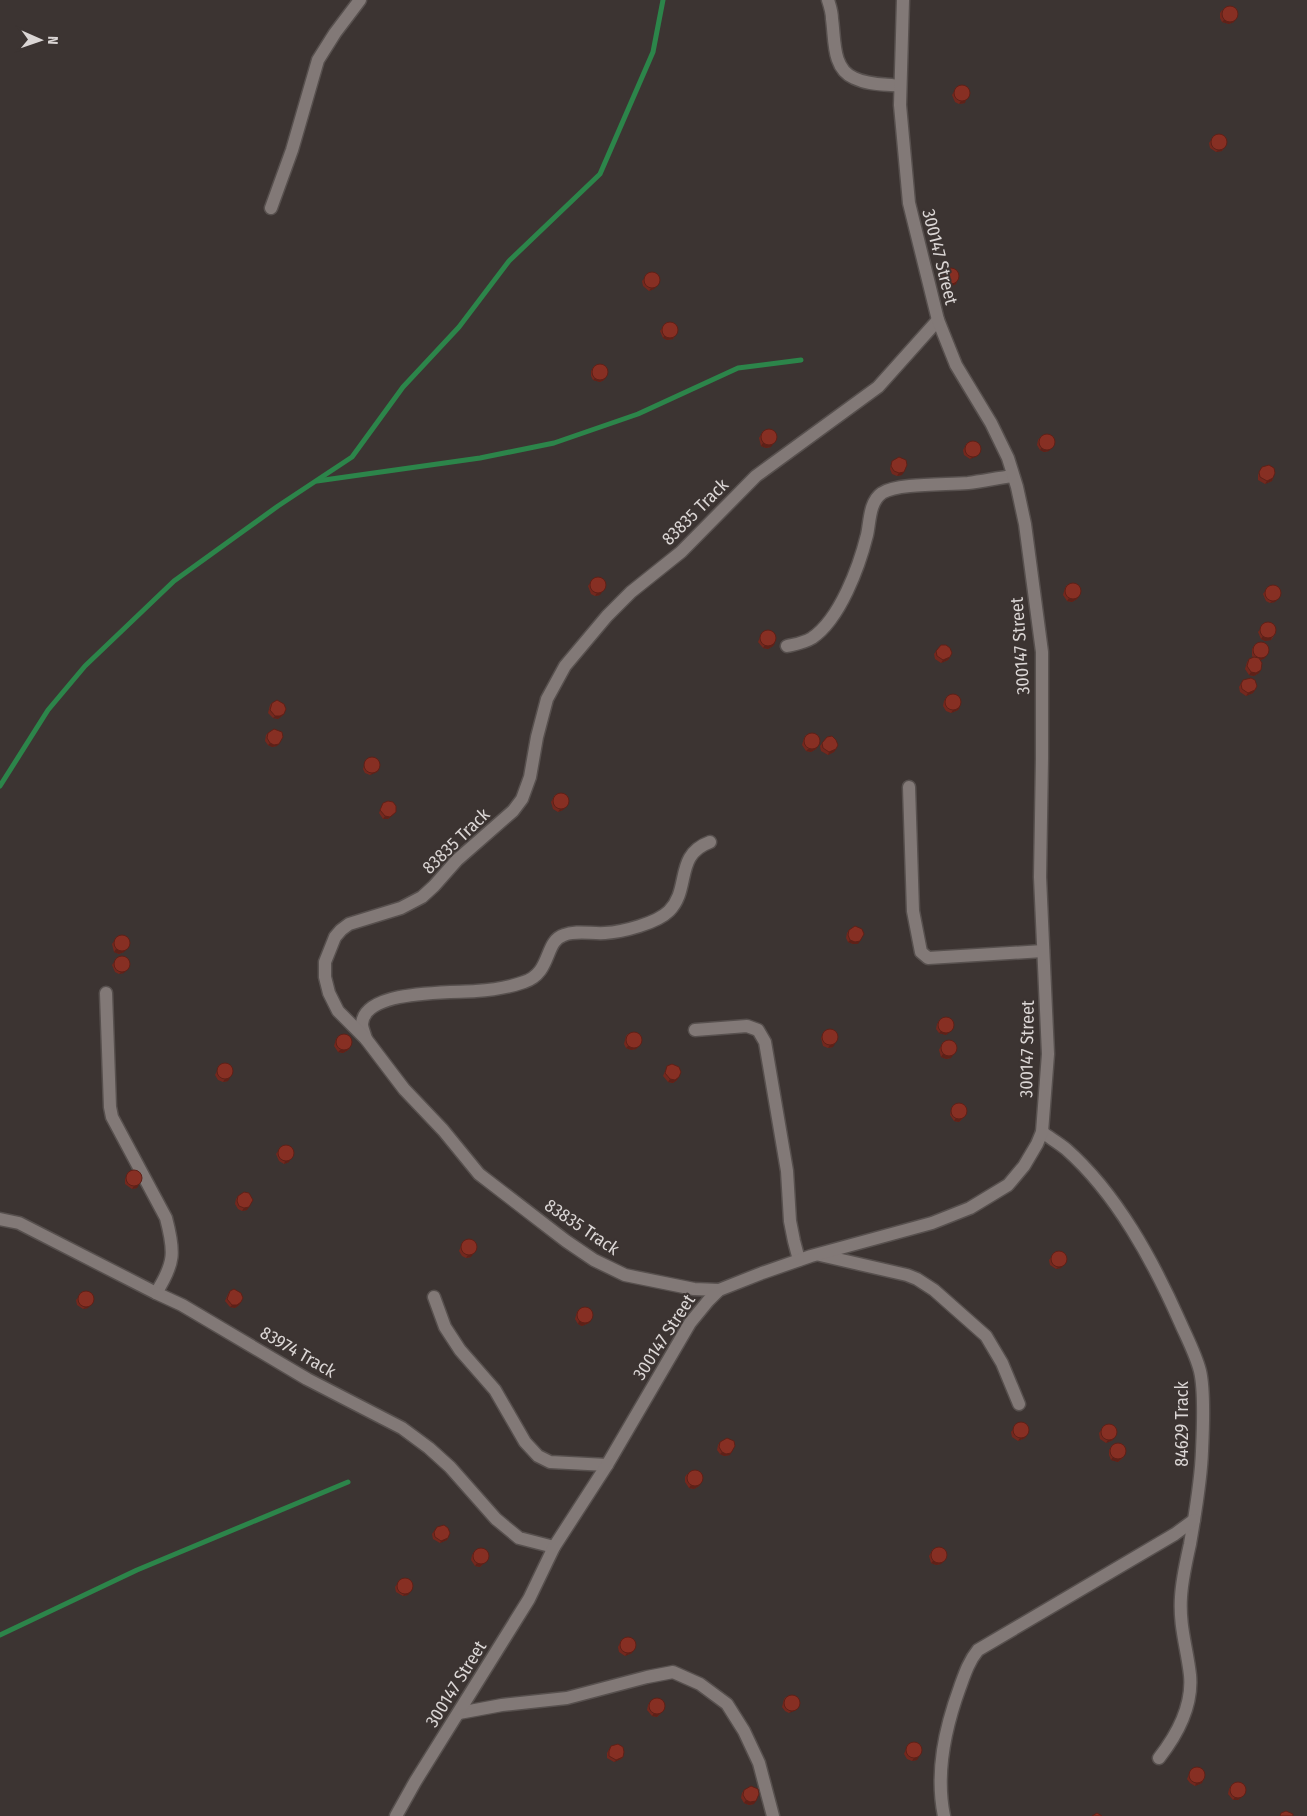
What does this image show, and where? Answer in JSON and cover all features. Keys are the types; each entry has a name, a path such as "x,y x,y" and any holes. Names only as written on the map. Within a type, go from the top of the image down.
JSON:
{"street":[{"path":"271,208 292,150 318,60 335,33 360,0"},
{"path":"828,0 832,18 834,46 844,71 852,78 864,82 900,86"},
{"name":"300147 Street","path":"396,1816 415,1782 529,1599 554,1547 607,1465 690,1323 708,1300 719,1290 762,1272 818,1254 932,1223 970,1208 1008,1185 1024,1166 1042,1132 1048,1054 1040,877 1042,652 1025,524 1008,458 991,423 956,365 938,320 909,203 900,105 903,0"},
{"name":"83835 Track","path":"719,1290 694,1289 625,1275 594,1260 566,1241 479,1174 443,1130 404,1089 366,1039 338,1011 329,993 325,977 324,969 327,955 335,938 349,924 401,908 422,897 457,860 513,811 522,799 530,777 546,699 565,666 607,616 631,592 681,552 756,476 878,387 938,320"},
{"path":"787,646 802,643 813,637 827,624 840,604 864,546 872,508 880,495 896,488 969,483 1013,476"},
{"path":"909,787 913,911 921,952 928,958 1043,951"},
{"path":"366,1039 362,1024 366,1014 380,1004 396,998 420,994 476,991 523,983 533,979 540,973 555,941 564,934 607,933 626,930 662,916 673,906 678,897 689,857 695,850 710,842"},
{"path":"106,993 110,1107 112,1117 166,1218 170,1234 171,1264 166,1277 156,1293"},
{"path":"696,1030 747,1026 758,1030 765,1042 787,1171 792,1234 799,1260"},
{"name":"84629 Track","path":"1042,1132 1066,1149 1099,1184 1130,1228 1161,1280 1200,1372 1202,1451 1194,1520 1181,1589 1180,1610 1190,1677 1190,1693 1180,1725 1159,1758"},
{"name":"83974 Track","path":"0,1219 19,1223 156,1293 182,1304 308,1379 402,1428 429,1448 450,1467 496,1519 519,1538 554,1547"},
{"path":"818,1254 907,1275 934,1290 986,1336 1002,1363 1018,1404"},
{"path":"434,1296 445,1327 460,1350 495,1390 525,1442 538,1456 550,1462 607,1465"},
{"path":"944,1816 941,1782 942,1750 956,1698 972,1657 978,1650 1174,1534 1194,1520"},
{"path":"459,1713 502,1705 567,1698 673,1672 700,1684 727,1704 744,1731 759,1763 773,1816"}],"building":[{"path":"1230,6 1238,14 1230,22 1222,14"},
{"path":"962,85 970,93 962,101 954,93"},
{"path":"1219,134 1227,142 1219,150 1211,142"},
{"path":"951,268 959,276 951,284 943,276"},
{"path":"652,272 660,280 652,288 644,280"},
{"path":"670,322 678,330 670,338 662,330"},
{"path":"600,364 608,372 600,380 592,372"},
{"path":"769,429 777,437 769,445 761,437"},
{"path":"1047,434 1055,442 1047,450 1039,442"},
{"path":"973,441 981,449 973,457 965,449"},
{"path":"899,457 906,460 907,465 904,472 899,473 894,471 891,466 892,461"},
{"path":"1269,465 1274,468 1275,473 1273,478 1267,481 1260,477 1259,472 1262,467"},
{"path":"598,577 606,585 598,593 590,585"},
{"path":"1073,583 1081,591 1073,599 1065,591"},
{"path":"1273,585 1281,593 1273,601 1265,593"},
{"path":"1268,622 1276,630 1268,638 1260,630"},
{"path":"768,630 776,638 768,646 760,638"},
{"path":"1261,642 1269,650 1261,658 1253,650"},
{"path":"941,645 946,645 952,653 950,657 943,660 937,656 936,651"},
{"path":"1259,658 1262,663 1261,670 1256,673 1251,672 1247,666 1249,659"},
{"path":"1251,678 1255,680 1257,686 1255,690 1248,693 1242,689 1241,684 1243,680"},
{"path":"953,694 961,702 953,710 945,702"},
{"path":"277,700 284,704 286,709 284,714 280,716 275,716 270,710 272,703"},
{"path":"274,729 282,732 283,737 279,744 274,745 267,738 268,733"},
{"path":"812,733 820,741 812,749 804,741"},
{"path":"832,736 838,745 836,749 829,752 823,748 822,743 827,737"},
{"path":"372,757 380,765 372,773 364,765"},
{"path":"561,793 569,801 561,809 553,801"},
{"path":"393,802 396,806 396,812 390,817 385,816 380,810 383,803"},
{"path":"855,926 862,929 864,934 860,941 855,942 850,940 848,935 849,930"},
{"path":"122,935 130,943 122,951 114,943"},
{"path":"122,956 130,964 122,972 114,964"},
{"path":"946,1017 954,1025 946,1033 938,1025"},
{"path":"830,1029 838,1037 830,1045 822,1037"},
{"path":"634,1032 642,1040 634,1048 626,1040"},
{"path":"344,1034 352,1042 344,1050 336,1042"},
{"path":"949,1040 957,1048 949,1056 941,1048"},
{"path":"225,1063 233,1071 225,1079 217,1071"},
{"path":"672,1064 679,1067 681,1072 675,1080 670,1079 665,1073 667,1066"},
{"path":"959,1103 967,1111 959,1119 951,1111"},
{"path":"286,1145 294,1153 286,1161 278,1153"},
{"path":"134,1170 142,1178 134,1186 126,1178"},
{"path":"244,1192 249,1193 253,1200 249,1207 244,1208 239,1206 237,1201 238,1196"},
{"path":"469,1239 477,1247 469,1255 461,1247"},
{"path":"1059,1251 1067,1259 1059,1267 1051,1259"},
{"path":"234,1289 241,1293 243,1298 237,1305 232,1305 227,1299 230,1291"},
{"path":"86,1291 94,1299 86,1307 78,1299"},
{"path":"585,1307 593,1315 585,1323 577,1315"},
{"path":"1021,1422 1029,1430 1021,1438 1013,1430"},
{"path":"1109,1424 1117,1432 1109,1440 1101,1432"},
{"path":"727,1438 734,1441 735,1446 731,1453 726,1454 719,1447 720,1442"},
{"path":"1118,1443 1126,1451 1118,1459 1110,1451"},
{"path":"695,1470 703,1478 695,1486 687,1478"},
{"path":"444,1525 450,1533 448,1538 441,1541 435,1537 434,1532 437,1527"},
{"path":"939,1547 947,1555 939,1563 931,1555"},
{"path":"481,1548 489,1556 481,1564 473,1556"},
{"path":"405,1578 413,1586 405,1594 397,1586"},
{"path":"628,1637 636,1645 628,1653 620,1645"},
{"path":"792,1695 800,1703 792,1711 784,1703"},
{"path":"657,1698 665,1706 657,1714 649,1706"},
{"path":"914,1742 922,1750 914,1758 906,1750"},
{"path":"618,1744 623,1747 624,1752 623,1757 616,1760 609,1756 609,1751 611,1746"},
{"path":"1197,1767 1205,1775 1197,1783 1189,1775"},
{"path":"1238,1782 1246,1790 1238,1798 1230,1790"},
{"path":"751,1786 758,1789 759,1794 756,1801 750,1802 743,1795 744,1790"},
{"path":"1286,1811 1293,1814 1293,1816 1280,1816 1281,1813"}],"waterway":[{"path":"0,786 48,710 85,666 174,581 278,506 352,457 403,387 459,327 509,261 600,174 653,52 663,0"},
{"path":"317,481 480,458 554,443 638,414 738,368 801,360"},
{"path":"0,1635 137,1570 348,1482"}]}
